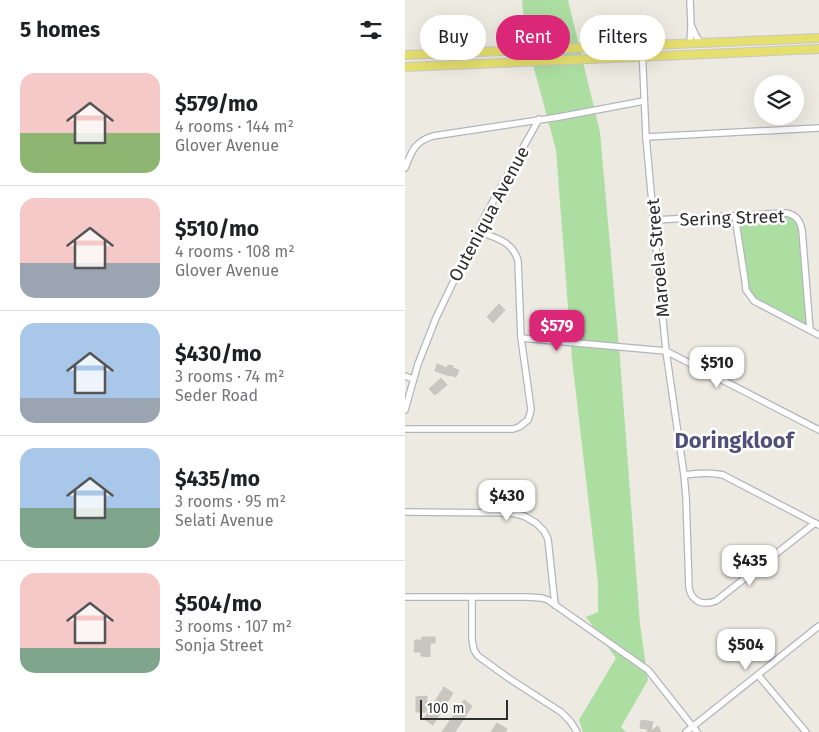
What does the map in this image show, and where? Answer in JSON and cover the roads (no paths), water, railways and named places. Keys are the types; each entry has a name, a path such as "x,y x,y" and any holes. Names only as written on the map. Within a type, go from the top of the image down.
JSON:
{"main road":[{"path":"665,45 819,38"},
{"path":"748,41 753,47 788,46 795,51"},
{"path":"405,55 580,49"},
{"path":"665,56 819,49"},
{"path":"405,67 580,60"}],"street":[{"path":"690,0 690,44"},
{"path":"691,25 701,44"},
{"name":"Maroela Street","path":"643,60 644,101 666,352 684,475 688,517 689,588 692,596 700,602 707,603 716,600 817,524"},
{"path":"405,168 417,144 426,138 644,101"},
{"name":"Outeniqua Avenue","path":"405,410 413,379 436,318 498,192 539,119"},
{"path":"647,137 819,128"},
{"name":"Sering Street","path":"654,220 789,214 797,219 803,230 811,330"},
{"path":"735,216 746,290 749,295 754,301 819,335"},
{"path":"405,429 513,429 528,420 531,409 521,338 518,260 513,248 478,231"},
{"path":"521,338 666,352 819,430"},
{"path":"405,376 413,379"},
{"path":"684,475 703,473 723,475 817,524"},
{"path":"405,512 507,512 525,516 543,530 548,540 555,605"},
{"path":"405,597 542,598 555,605 648,670 697,732"},
{"path":"472,598 471,640 478,656 561,712 577,732"},
{"path":"686,732 819,626"},
{"path":"758,675 806,732"}],"district":[{"name":"Doringkloof","path":"734,440"}]}
